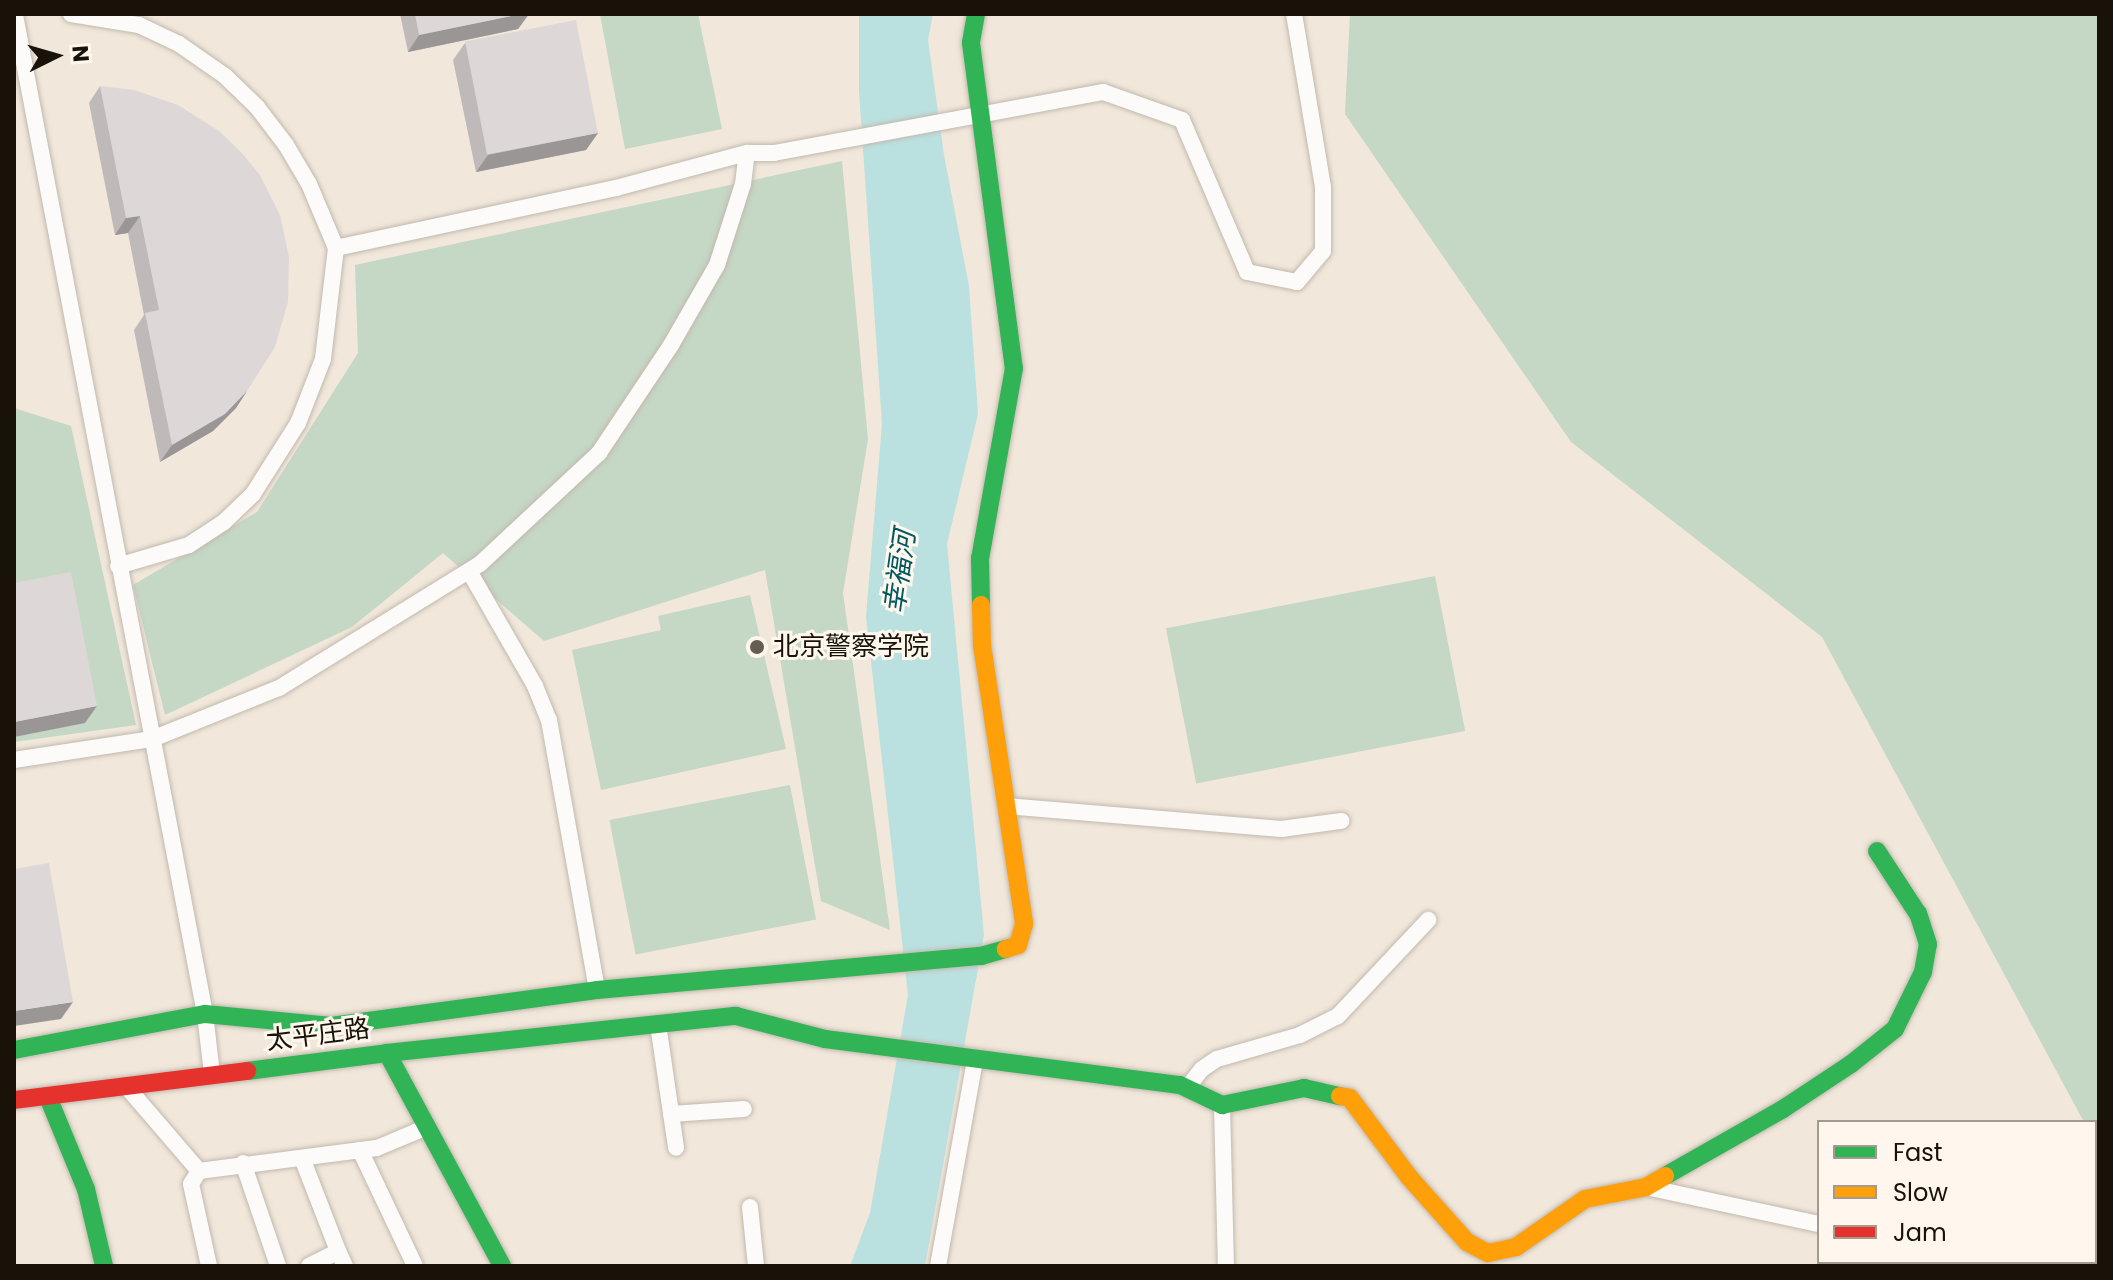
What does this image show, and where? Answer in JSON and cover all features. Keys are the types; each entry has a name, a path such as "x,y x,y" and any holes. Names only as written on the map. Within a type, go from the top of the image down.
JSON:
{"street":[{"path":"29,14 14,15 205,1014 212,1074"},
{"path":"71,14 139,25 179,44 225,76 257,107 286,145 309,184 336,248 323,359 298,423 253,494 224,522 189,545 118,566"},
{"path":"14,1050 205,1014 331,1026 597,990 888,967 981,956 1018,945 1024,924 982,645 980,558 1014,368 971,43 976,14"},
{"path":"336,248 616,188 747,153 840,141 1103,92 1182,120 1247,272 1297,282 1323,251 1323,187 1294,14"},
{"path":"14,760 152,739 279,688 469,571 599,453 671,345 717,265 743,184 747,153"},
{"path":"469,571 535,686 549,720 597,990"},
{"path":"1006,806 1281,829 1341,821"},
{"path":"387,1053 736,1016 814,1038 1187,1088 1222,1105 1304,1088 1350,1098 1409,1177 1467,1242 1488,1253 1516,1247 1585,1199 1646,1187 1783,1109 1851,1064 1895,1029 1923,972 1928,944 1918,914 1877,851"},
{"path":"1187,1088 1202,1069 1217,1059 1300,1035 1338,1016 1428,920"},
{"path":"658,1024 676,1148"},
{"name":"太平庄路","path":"14,1100 387,1053 502,1266"},
{"path":"938,1266 972,1060"},
{"path":"126,1086 199,1171"},
{"path":"48,1097 86,1189 104,1266"},
{"path":"1222,1105 1226,1266"},
{"path":"671,1114 744,1109"},
{"path":"209,1266 191,1184 199,1171 377,1148 427,1127"},
{"path":"360,1150 415,1266"},
{"path":"302,1158 342,1258 309,1266"},
{"path":"243,1163 278,1266"},
{"path":"1646,1187 1817,1224"},
{"path":"750,1207 756,1266"}],"green space":[{"path":"600,14 698,14 722,129 625,149"},
{"path":"1350,14 2099,14 2099,1149 2097,1120 2083,1120 1822,637 1571,442 1345,114"},
{"path":"842,161 868,439 843,593 890,930 821,901 765,570 544,641 443,553 352,627 165,715 133,585 257,512 358,353 355,265"},
{"path":"14,408 71,426 136,725 14,742"},
{"path":"1435,576 1465,731 1196,783 1166,628"},
{"path":"750,595 786,749 601,790 572,650 661,630 658,616"},
{"path":"790,785 816,919 636,955 609,820"}],"water":[{"name":"幸福河","path":"859,14 933,14 928,40 944,155 969,286 978,414 947,544 984,935 925,1266 850,1266 870,1213 908,995 866,616 882,424 859,91"}],"building":[{"path":"415,14 521,14 419,35"},
{"path":"576,20 598,133 487,154 465,42"},
{"path":"100,86 134,90 178,105 219,131 260,175 280,215 289,257 288,302 275,347 247,391 225,414 172,445 145,313 159,310 140,216 126,218"},
{"path":"71,572 97,706 14,722 14,583"},
{"path":"49,863 73,1002 14,1011 14,869"}],"traffic: fast":[{"path":"976,14 971,43 1014,368 980,558 981,605"},
{"path":"1665,1176 1783,1109 1851,1064 1895,1029 1923,972 1928,944 1918,914 1877,851"},
{"path":"14,1050 205,1014 331,1026 597,990 981,956 1006,949"},
{"path":"387,1053 736,1016 825,1039 1180,1085 1222,1105 1304,1088 1340,1096"},
{"path":"247,1071 387,1053 502,1266"},
{"path":"48,1097 86,1189 104,1266"}],"traffic: slow":[{"path":"981,605 982,645 1024,924 1018,945 1006,949"},
{"path":"1340,1096 1350,1098 1409,1177 1467,1242 1488,1253 1516,1247 1585,1199 1646,1187 1665,1176"}],"traffic: jam":[{"path":"14,1100 247,1071"}],"place":[{"name":"北京警察学院","path":"757,647"}]}
